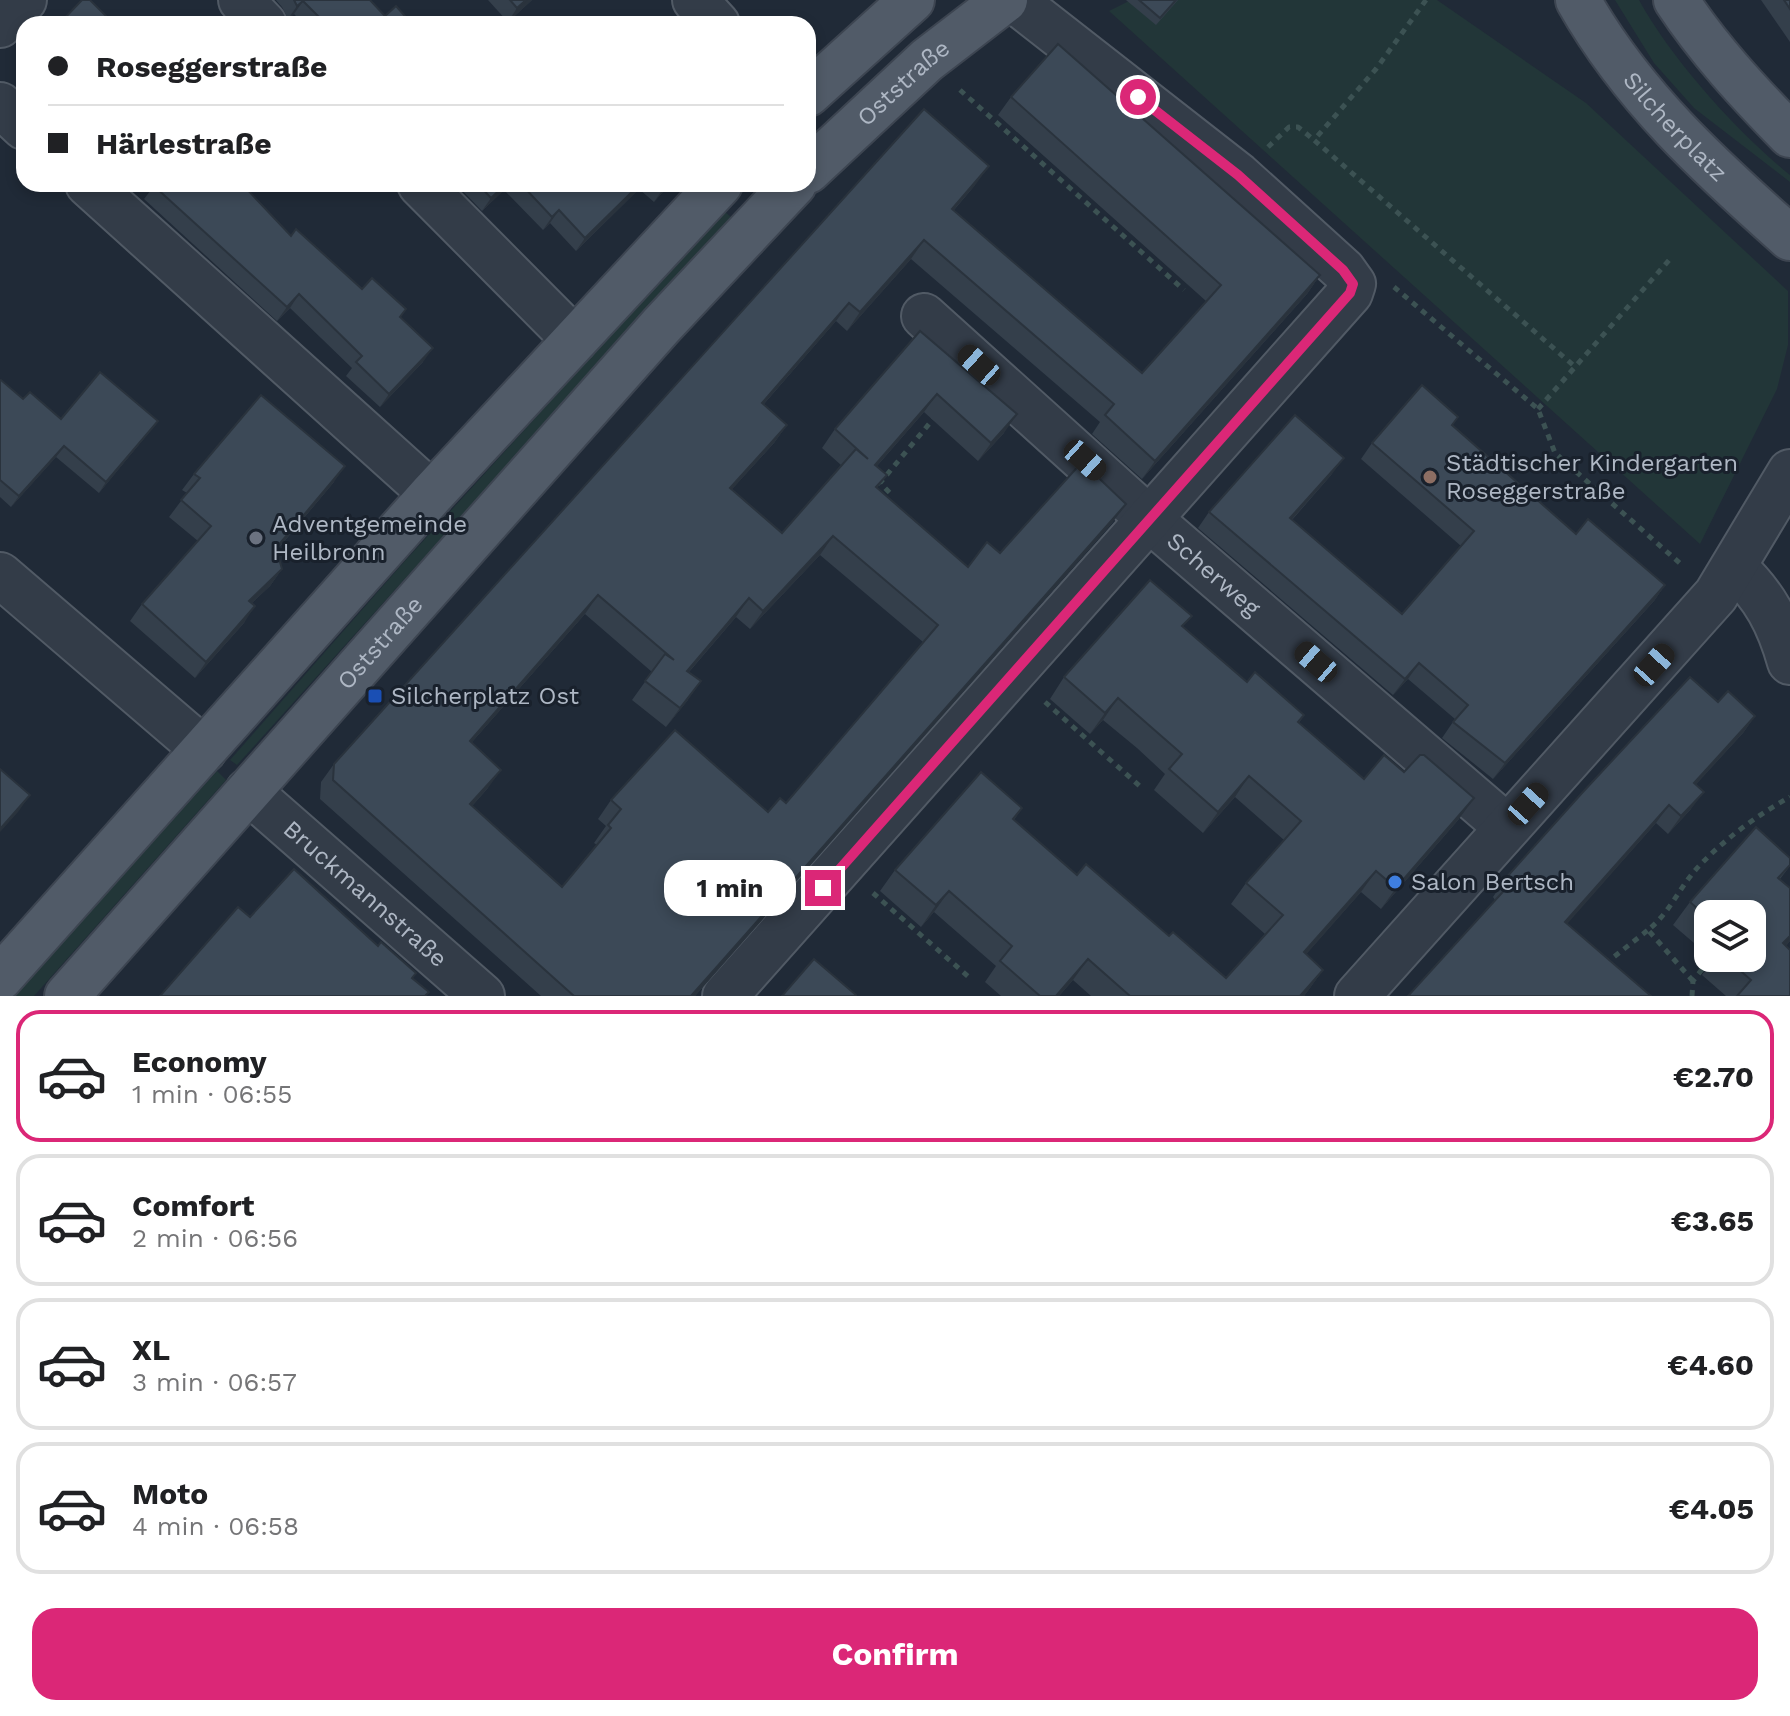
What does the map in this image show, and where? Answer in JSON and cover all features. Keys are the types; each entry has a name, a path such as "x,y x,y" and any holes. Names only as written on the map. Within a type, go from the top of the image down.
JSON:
{"main road":[{"path":"816,87 912,0"},
{"name":"Oststraße","path":"816,164 927,60 1005,0"},
{"path":"1545,0 1601,40"},
{"name":"Silcherplatz","path":"1578,0 1601,40 1670,127 1790,238"},
{"path":"1676,0 1699,36 1790,135"},
{"path":"0,978 432,494 713,192"},
{"name":"Oststraße","path":"67,996 661,326 787,192"}],"street":[{"path":"0,25 24,0"},
{"path":"241,0 256,16"},
{"path":"695,0 710,16"},
{"path":"725,996 1350,293 1353,284 1343,270 1238,175 1014,0"},
{"path":"0,105 16,120"},
{"path":"97,192 432,494"},
{"path":"428,192 575,340"},
{"name":"Scherweg","path":"924,316 1148,518 1507,827"},
{"path":"1357,996 1726,582 1790,472"},
{"path":"0,575 204,750"},
{"path":"1726,582 1761,592 1781,630 1790,662"},
{"name":"Bruckmannstraße","path":"248,791 476,994"}],"path":[{"path":"1314,140 1376,69 1426,0"},
{"path":"927,60 1184,290"},
{"path":"1289,127 1298,127 1314,140 1573,365"},
{"path":"1538,409 1573,365 1671,258"},
{"path":"1353,284 1385,279 1538,409 1555,453 1726,582"},
{"path":"878,505 890,493 880,483 979,365"},
{"path":"1011,673 1143,789"},
{"path":"1596,972 1632,940 1666,916 1678,892 1702,863 1769,809 1790,797"},
{"path":"842,866 971,979"},
{"path":"1648,930 1693,981"},
{"path":"1692,996 1693,981 1700,972"}],"green space":[{"path":"1131,0 1437,0 1586,103 1788,291 1788,345 1777,389 1700,544 1109,11"},
{"path":"1615,0 1639,0 1687,70 1728,117 1790,175 1790,182 1694,108 1654,63"},
{"path":"724,211 731,217 237,765 230,760 404,562"},
{"path":"217,771 226,780 34,996 14,996"}],"building":[{"path":"82,0 90,0 106,16 67,16"},
{"path":"294,0 370,0 385,16 318,16 303,1 297,6"},
{"path":"510,0 526,0 517,8"},
{"path":"1139,0 1176,0 1160,18"},
{"path":"396,6 405,16 385,16"},
{"path":"1058,44 1320,275 1155,461 1105,415 1114,404 924,240 860,312 849,303 762,403 787,425 730,488 782,533 856,449 868,459 835,429 920,331 1017,414 991,443 937,394 875,465 887,475 876,487 968,567 987,542 1000,553 1082,462 1126,504 691,996 574,996 333,780 334,764 924,109 989,166 952,209 1142,373 1221,285 1011,97","holes":["833,536 938,625 786,803 780,798 768,812 675,730 611,800 621,809 608,825 611,828 562,887 470,804 501,770 470,741 598,595 674,660 665,654 645,681 680,708 701,681 687,671 749,598 763,611"]},
{"path":"161,192 250,192 291,236 296,229 362,289 372,278 406,309 400,317 433,348 389,394 356,362 362,356 299,294 287,307"},
{"path":"529,192 632,192 585,238 559,210 552,217"},
{"path":"100,372 158,421 106,482 64,446 19,496 0,480 0,381 23,399 30,392 61,419"},
{"path":"1422,385 1458,417 1452,425 1576,534 1588,519 1665,585 1505,763 1453,722 1468,705 1419,663 1405,679 1209,512 1295,415 1344,458 1290,518 1402,614 1474,531 1372,443"},
{"path":"261,395 345,466 276,548 282,569 249,601 255,606 206,662 142,604 211,526 181,500 200,478 194,474"},
{"path":"1150,580 1192,616 1182,626 1247,682 1255,672 1304,715 1298,722 1364,779 1384,755 1404,772 1420,755 1424,755 1474,798 1396,888 1376,871 1304,952 1323,970 1300,996 1130,996 1088,959 1056,996 1040,996 1000,961 1012,946 949,891 936,905 895,870 981,772 1022,808 1013,819 1077,875 1086,864 1169,936 1173,932 1226,978 1283,915 1246,883 1301,821 1249,776 1218,812 1169,769 1182,754 1118,698 1105,713 1064,677"},
{"path":"1690,677 1718,702 1728,691 1755,716 1694,783 1704,792 1681,816 1669,805 1565,922 1651,996 1408,996 1510,884 1505,879"},
{"path":"0,769 30,795 0,829"},
{"path":"1756,827 1790,858 1790,865 1778,878 1790,888 1790,936 1783,943 1790,950 1790,996 1737,996 1751,980 1742,972 1766,972 1766,900 1694,900 1694,906 1690,902"},
{"path":"294,869 378,946 381,942 416,973 412,978 429,992 425,996 160,996 238,907 250,917"},
{"path":"814,959 856,995 782,996"}],"place":[{"name":"Städtischer Kindergarten Roseggerstraße","path":"1430,477"},
{"name":"Adventgemeinde Heilbronn","path":"256,538"},
{"name":"Silcherplatz Ost","path":"375,696"},
{"name":"Salon Bertsch","path":"1395,882"}],"route":[{"path":"823,888 1350,293 1353,284 1343,270 1238,175 1138,97"}]}
